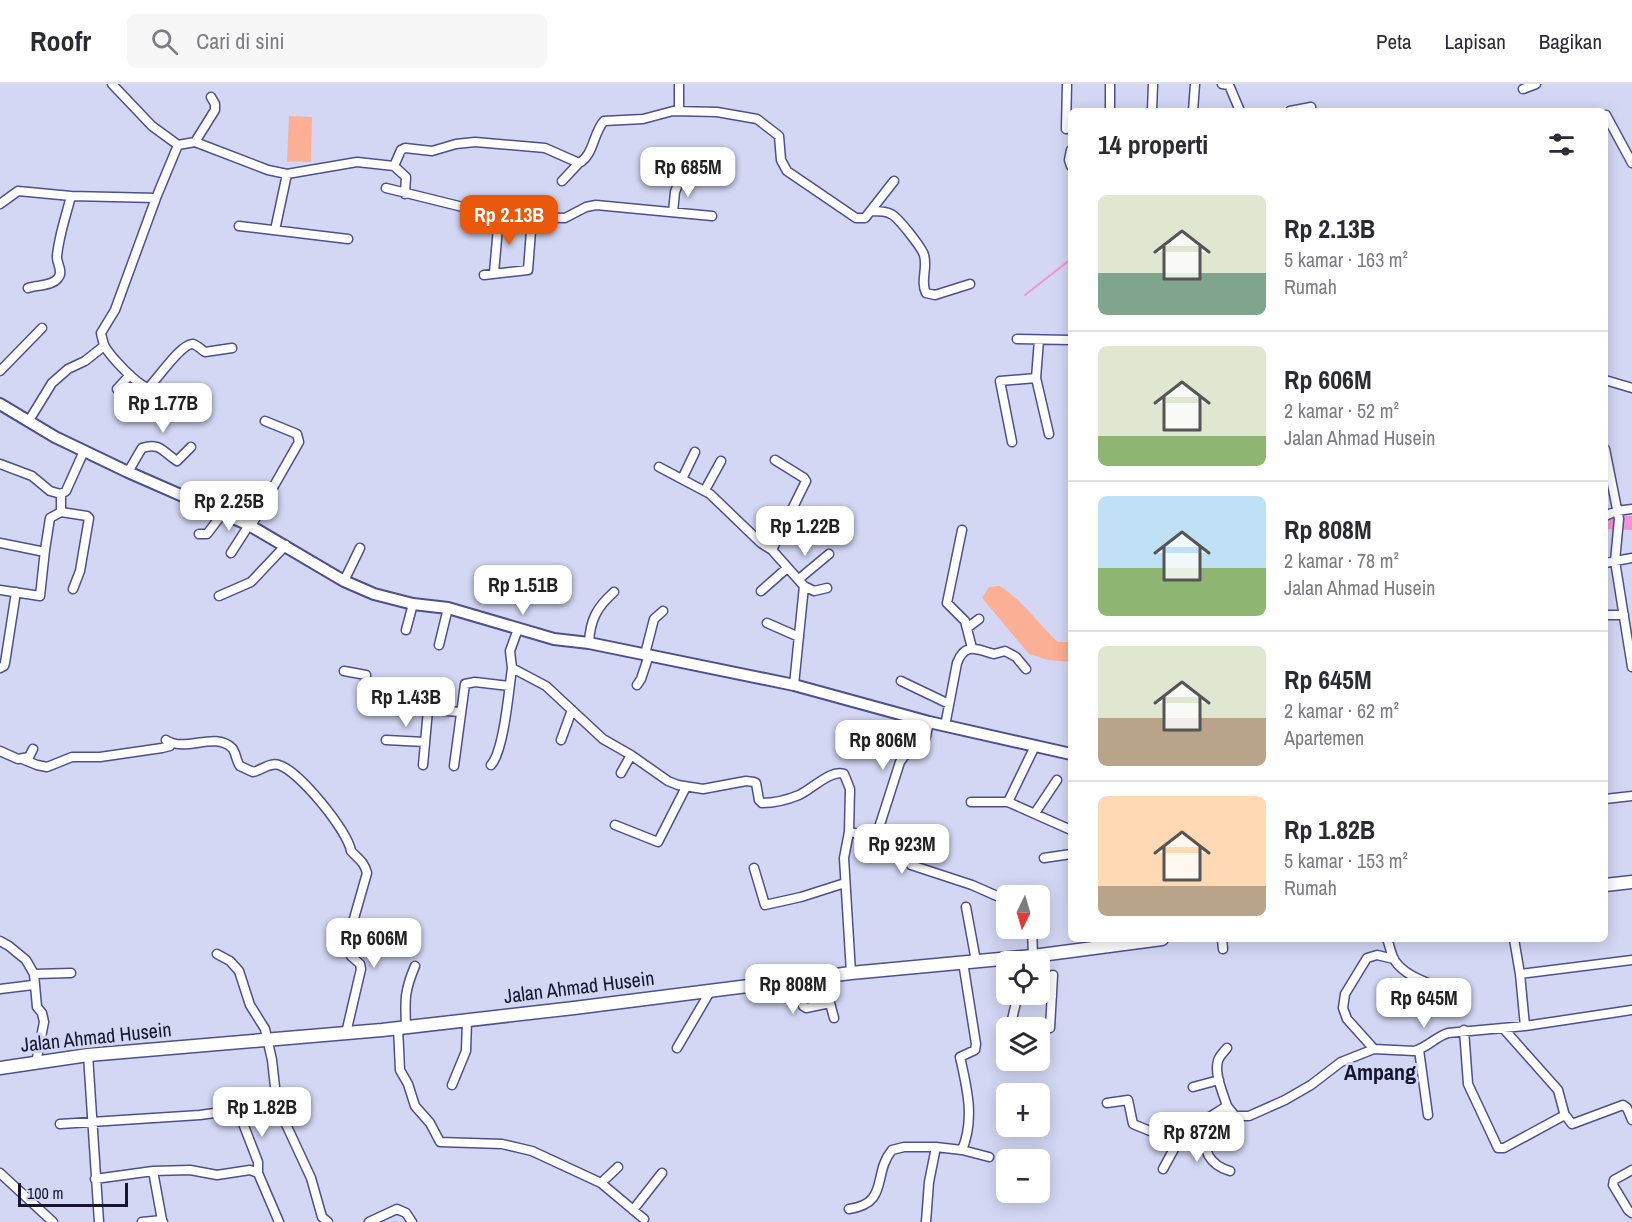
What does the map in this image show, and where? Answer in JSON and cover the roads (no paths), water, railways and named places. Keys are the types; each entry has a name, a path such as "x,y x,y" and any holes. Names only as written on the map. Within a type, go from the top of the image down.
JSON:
{"main road":[{"path":"1608,885 1632,882"},
{"name":"Jalan Ahmad Husein","path":"1050,953 1104,943"},
{"name":"Jalan Ahmad Husein","path":"0,1068 88,1055 402,1028 851,973 996,960"}],"street":[{"path":"112,84 152,126 178,145 195,142 268,170 287,174 357,162 394,166 406,177 405,194"},
{"path":"680,84 680,111"},
{"path":"1066,129 1067,84"},
{"path":"1110,84 1110,108"},
{"path":"1152,108 1153,84"},
{"path":"1193,108 1195,84"},
{"path":"1222,84 1229,85 1239,108"},
{"path":"1523,89 1536,84"},
{"path":"195,142 215,110 211,97"},
{"path":"1306,108 1311,107"},
{"path":"562,181 589,154 598,127 604,121 643,119 672,111 717,112 757,119 779,136 781,160 787,171 856,218 865,218 894,181"},
{"path":"1608,119 1632,163"},
{"path":"394,166 401,150 405,148 432,152 456,144 476,142 545,148 579,163"},
{"path":"178,145 115,310 101,333 104,346 130,375 147,388 179,353 190,345 194,344 204,352 232,348"},
{"path":"275,230 287,174"},
{"path":"673,212 675,192 680,179"},
{"path":"386,188 405,194 442,200 499,216 566,218 586,207 596,205 712,216"},
{"path":"0,204 18,191 48,192 71,196 156,198"},
{"path":"28,288 56,280 60,276 56,258 71,196"},
{"path":"872,211 886,212 894,216 922,251 925,258 923,285 926,293 935,295 970,284"},
{"path":"494,273 499,216"},
{"path":"484,275 528,269 532,218"},
{"path":"239,226 348,239"},
{"path":"0,371 42,328"},
{"path":"1017,339 1068,340"},
{"path":"1038,340 1036,378 1049,434"},
{"path":"28,422 52,382 104,346"},
{"path":"117,388 130,375"},
{"path":"1012,442 1000,381 1036,378"},
{"path":"1608,381 1632,388"},
{"path":"0,404 28,422 84,451 250,526 344,580 374,594 413,604 448,608 554,639 589,643 794,685 945,726 1068,753"},
{"path":"231,553 250,526 299,442 297,434 264,421"},
{"path":"128,472 142,448 152,445 158,447 177,461 192,447"},
{"path":"0,464 32,476 50,491 61,494 66,491 84,451"},
{"path":"682,478 695,452"},
{"path":"772,550 806,481 775,460"},
{"path":"705,490 721,461"},
{"path":"1608,465 1618,519 1615,561 1632,667"},
{"path":"659,467 705,490 761,543 772,550 786,569 801,583 814,591 827,588"},
{"path":"61,494 61,512"},
{"path":"1608,517 1618,519 1632,509"},
{"path":"0,590 40,596 50,518 61,512 89,518 80,571 73,590"},
{"path":"200,534 207,534 223,513"},
{"path":"962,530 947,603 965,621 972,648"},
{"path":"0,543 45,550"},
{"path":"219,596 251,582 286,545"},
{"path":"344,580 360,548"},
{"path":"794,685 801,583 829,554"},
{"path":"1608,562 1632,558"},
{"path":"761,591 786,569"},
{"path":"0,668 5,663 16,592"},
{"path":"589,643 590,626 595,613 614,592"},
{"path":"406,630 413,604"},
{"path":"439,645 448,608"},
{"path":"637,685 647,655 654,619 663,611"},
{"path":"1608,615 1624,615"},
{"path":"967,628 979,619"},
{"path":"768,623 799,637"},
{"path":"490,765 496,759 504,721 512,668 510,651 518,629"},
{"path":"945,726 960,656 972,648 992,654 1002,651 1010,652 1026,669"},
{"path":"512,668 546,686 603,739 668,781 686,787 710,789 752,781 756,783 761,802 770,803 800,795 832,775 842,773 847,777 850,789 849,832 844,858 851,973"},
{"path":"344,671 366,675 363,699 370,705 460,712"},
{"path":"901,681 949,704"},
{"path":"454,766 464,688 468,682 509,686"},
{"path":"423,765 428,710"},
{"path":"561,740 572,710"},
{"path":"876,837 900,762 905,755 917,752 922,747 929,722"},
{"path":"386,740 425,742"},
{"path":"0,751 47,767 72,757 99,757 162,748 170,746 168,742 182,746 215,741 231,747 237,763 248,770 255,772 273,764 285,768 319,800 339,825 350,844 351,851 365,866 367,873 351,929 355,939 351,956 360,964 361,969 346,1033"},
{"path":"1008,802 1035,746"},
{"path":"22,759 29,757 33,749"},
{"path":"621,773 631,755"},
{"path":"1035,813 1057,780"},
{"path":"615,825 658,842 686,787"},
{"path":"1608,799 1632,796"},
{"path":"971,802 1008,802 1068,829"},
{"path":"849,832 907,843 909,862 914,867 972,885 996,896"},
{"path":"1044,858 1068,854"},
{"path":"754,868 765,905 846,883"},
{"path":"966,908 976,961"},
{"path":"0,941 26,960 34,974 33,985 44,1022 36,1063"},
{"path":"1222,942 1223,949"},
{"path":"1389,942 1394,959 1406,972 1444,990"},
{"path":"1515,942 1520,974 1524,1026"},
{"path":"217,954 230,961 239,971 250,1005 265,1029 269,1040 277,1105 311,1178 322,1220"},
{"path":"1374,1049 1347,1019 1343,1008 1344,999 1367,958 1377,955 1394,959"},
{"path":"1520,974 1632,960"},
{"path":"962,1149 969,1133 969,1114 967,1087 960,1057 974,1051 976,1044 963,962"},
{"path":"415,966 406,987 400,1070 408,1084 415,1106 430,1123 440,1142 502,1144 531,1151 601,1183 644,1219"},
{"path":"34,974 71,973"},
{"path":"1050,1028 1053,975"},
{"path":"799,980 804,1007 830,1003 834,1018"},
{"path":"0,989 33,985"},
{"path":"677,1048 711,990"},
{"path":"1227,1048 1218,1059 1219,1080 1227,1106 1238,1117 1258,1112 1300,1092 1341,1062 1374,1049 1419,1050 1442,1034 1464,1030 1524,1026 1632,1010"},
{"path":"452,1085 466,1051 467,1020"},
{"path":"1503,1028 1558,1090 1565,1116 1572,1124 1623,1105 1627,1108 1632,1120"},
{"path":"1464,1030 1468,1084 1498,1148 1504,1148 1565,1116"},
{"path":"1419,1050 1428,1115"},
{"path":"88,1055 99,1222"},
{"path":"1193,1087 1219,1080"},
{"path":"60,1124 200,1116 229,1111 276,1093"},
{"path":"1107,1103 1128,1100 1132,1124 1146,1130 1159,1131 1179,1130 1201,1125 1227,1106"},
{"path":"237,1108 258,1162 258,1173 279,1222"},
{"path":"1201,1125 1211,1161 1230,1171"},
{"path":"1163,1169 1175,1147 1179,1130"},
{"path":"849,1209 863,1207 873,1200 884,1165 892,1150 904,1147 936,1147 962,1149 989,1157"},
{"path":"926,1222 929,1182 936,1147"},
{"path":"601,1183 618,1167"},
{"path":"95,1179 153,1171 190,1170 217,1174 250,1170 258,1173"},
{"path":"1632,1170 1614,1180 1613,1185 1632,1213"},
{"path":"142,1222 162,1221 153,1171"},
{"path":"0,1173 53,1222"},
{"path":"633,1210 662,1173"},
{"path":"369,1222 397,1209 406,1213 412,1222"}],"waterway":[{"path":"1025,295 1068,261"},
{"path":"1608,522 1632,523"}],"district":[{"name":"Ampang","path":"1380,1072"}]}
